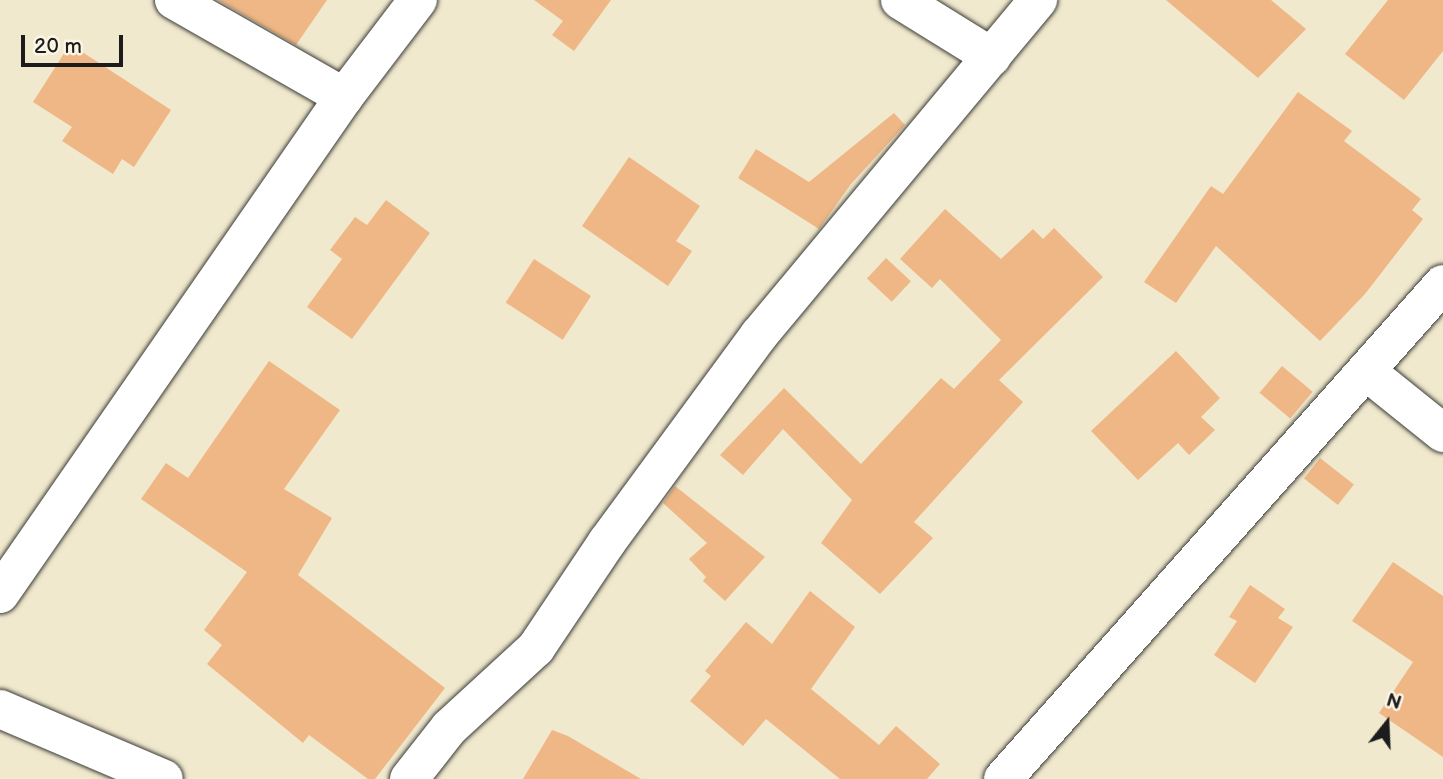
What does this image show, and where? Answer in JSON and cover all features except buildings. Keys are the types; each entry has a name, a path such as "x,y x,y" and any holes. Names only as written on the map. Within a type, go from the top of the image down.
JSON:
{"street":[{"path":"174,0 344,97"},
{"path":"0,594 344,97 418,0"},
{"path":"900,0 992,57"},
{"path":"409,779 449,728 536,648 607,542 759,335 1038,0"},
{"path":"1003,779 1443,284"},
{"path":"1366,371 1443,433"},
{"path":"0,709 164,779"}]}
